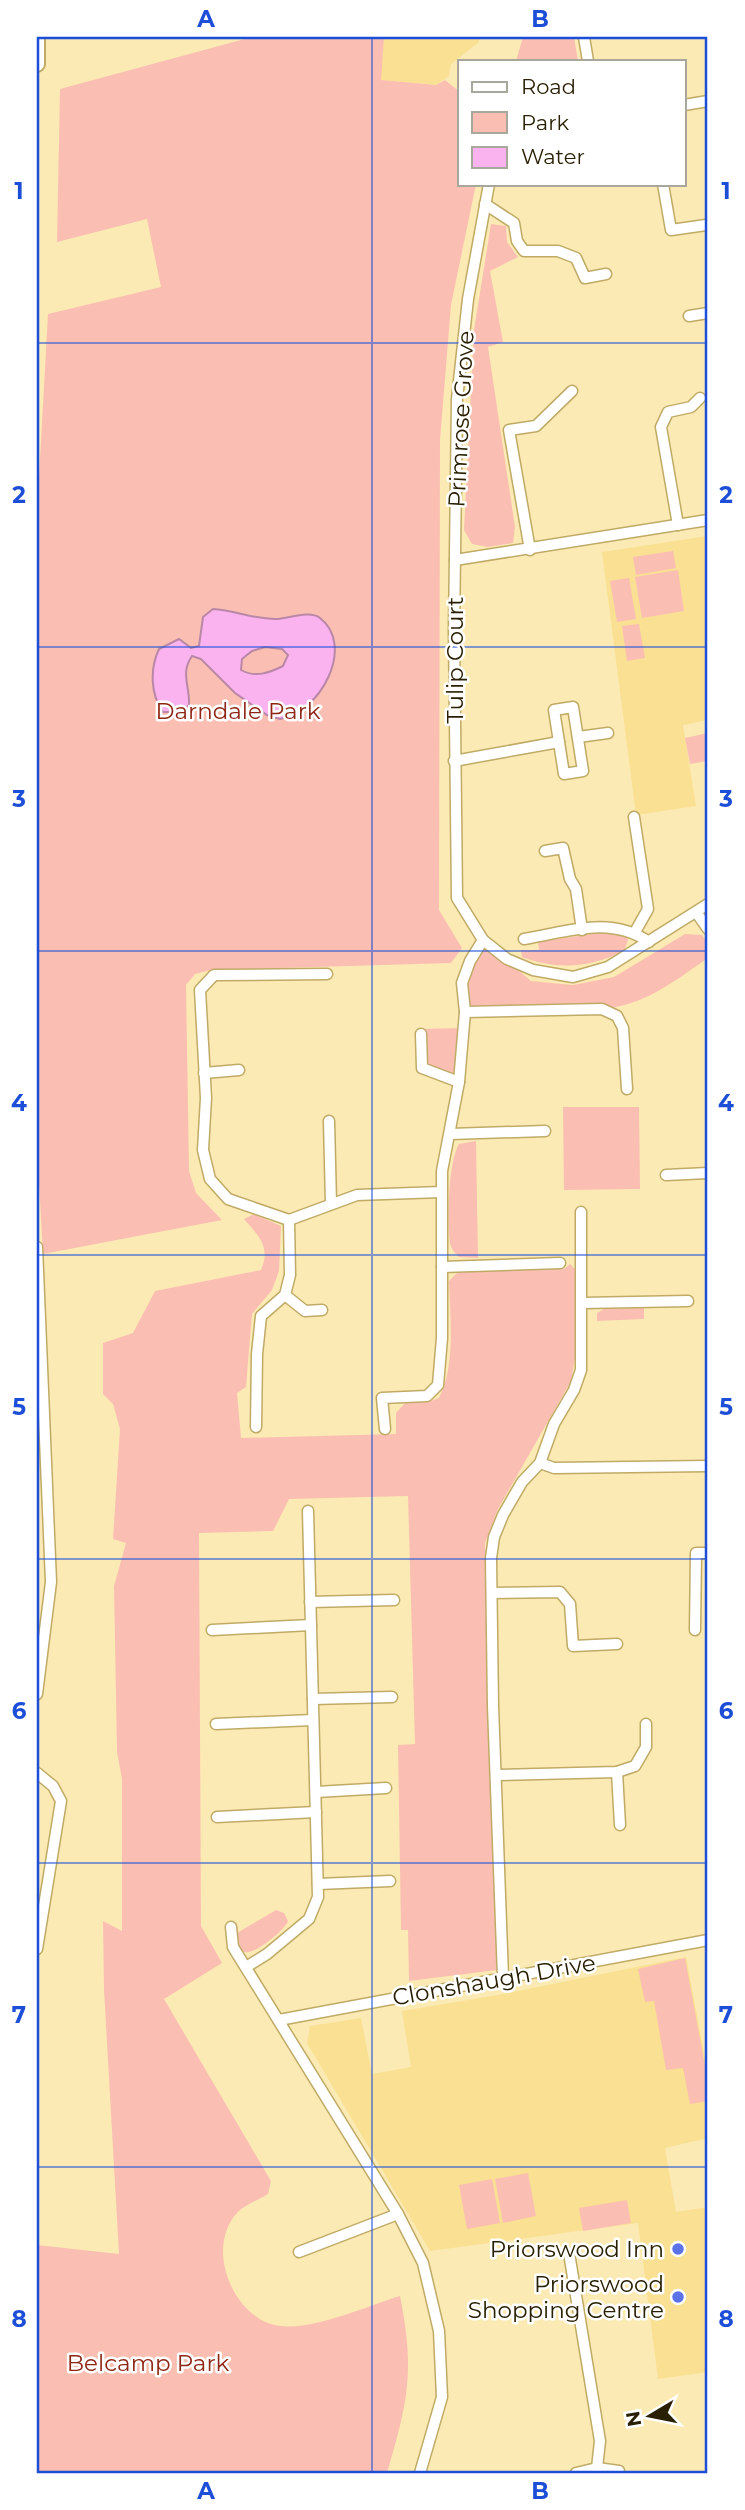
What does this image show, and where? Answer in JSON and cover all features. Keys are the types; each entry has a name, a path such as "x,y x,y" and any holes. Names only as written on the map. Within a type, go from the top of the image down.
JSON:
{"main road":[{"path":"37,37 37,64"}],"street":[{"path":"584,37 588,60"},
{"path":"686,105 708,101"},
{"name":"Primrose Grove","path":"455,560 457,399 468,299 489,186"},
{"path":"663,186 671,230 706,226"},
{"path":"485,204 500,211 514,223 517,241 524,251 558,251 576,258 585,278 606,274"},
{"path":"689,316 708,313"},
{"path":"530,550 509,430 536,426 572,391"},
{"path":"678,525 661,426 668,412 691,407 700,398"},
{"path":"455,560 708,520"},
{"name":"Tulip Court","path":"455,560 454,761 457,898 483,940"},
{"path":"573,707 578,737 583,771 564,774 554,710 573,707"},
{"path":"578,737 608,733"},
{"name":"Tulip Court","path":"454,761 559,742"},
{"path":"634,817 648,909 635,932"},
{"path":"545,851 563,848 570,879 576,889 582,930"},
{"path":"386,1429 382,1398 427,1396 438,1385 442,1171 459,1082 465,1012 462,983 470,961 483,940 507,959 533,970 573,977 608,967 708,904"},
{"path":"696,912 708,929"},
{"path":"524,939 606,926 635,932 649,942"},
{"path":"327,974 214,975 200,990 204,1073 203,1150 210,1179 228,1199 289,1220 357,1195 441,1192"},
{"path":"465,1012 602,1009 617,1016 623,1028 627,1089"},
{"path":"421,1034 422,1068 459,1082"},
{"path":"204,1073 239,1070"},
{"path":"329,1121 331,1204"},
{"path":"450,1134 545,1132"},
{"path":"666,1175 708,1173"},
{"path":"503,1977 492,1593 494,1537 522,1482 540,1463 554,1424 574,1390 580,1370 583,1303 581,1212"},
{"path":"256,1427 257,1354 261,1316 285,1295 290,1275 289,1220"},
{"path":"37,1247 41,1435 51,1582 42,1623 37,1693"},
{"path":"442,1267 560,1263"},
{"path":"285,1295 305,1311 322,1310"},
{"path":"583,1303 688,1301"},
{"path":"540,1463 554,1468 708,1466"},
{"path":"246,1967 267,1954 309,1919 318,1897 308,1511"},
{"path":"695,1630 696,1553 708,1553"},
{"path":"492,1593 560,1592 570,1604 572,1646 617,1644"},
{"path":"310,1602 394,1600"},
{"path":"212,1630 311,1625"},
{"path":"313,1699 392,1697"},
{"path":"216,1724 313,1720"},
{"path":"496,1775 617,1772 635,1766 642,1757 646,1724"},
{"path":"617,1772 620,1825"},
{"path":"37,1773 53,1786 61,1801 37,1949"},
{"path":"316,1792 386,1788"},
{"path":"217,1817 316,1812"},
{"path":"37,1870 50,1872"},
{"path":"318,1884 390,1881"},
{"path":"231,1927 233,1947 398,2214 423,2263 439,2331 442,2397 420,2473"},
{"name":"Clonshaugh Drive","path":"279,2020 708,1940"},
{"path":"299,2252 398,2214"},
{"path":"569,2253 600,2441 597,2468"},
{"path":"576,2473 597,2468 619,2471"}],"shaded area":[{"path":"384,37 479,37 479,42 451,64 449,76 436,85 380,80"},
{"path":"708,536 708,720 683,725 696,806 636,815 602,552"},
{"path":"686,1957 708,2074 708,2138 665,2148 676,2212 708,2207 708,2372 658,2379 638,2223 430,2251 307,2043 310,2026 361,2018 372,2074 411,2067 402,2011 498,1995"}],"green space":[{"name":"Darndale Park","path":"252,37 384,37 381,80 436,85 445,80 458,90 458,186 476,186 451,305 440,440 439,910 462,948 451,963 211,970 195,974 186,985 189,1171 196,1193 222,1220 43,1254 37,1147 37,513 48,314 161,287 147,219 57,242 60,89"},
{"path":"523,37 574,37 578,60 516,60"},
{"path":"491,224 506,226 507,242 518,257 490,271 503,342 488,347 515,527 513,543 488,547 472,544 464,530 474,330"},
{"path":"673,551 676,568 636,575 633,557"},
{"path":"678,570 684,611 642,618 635,577"},
{"path":"629,578 636,619 617,622 610,581"},
{"path":"639,624 645,658 627,661 622,626"},
{"path":"708,733 708,761 690,764 685,738"},
{"path":"605,932 625,934 628,940 624,951 599,961 573,965 548,964 522,957 521,950 539,950 538,942"},
{"path":"685,934 702,935 708,943 708,958 670,984 628,1004 590,1011 465,1012 462,983 483,941 531,981 573,985 614,977"},
{"path":"463,1028 459,1082 422,1068 421,1029"},
{"path":"563,1107 639,1107 640,1189 564,1190"},
{"path":"476,1141 478,1258 459,1257 450,1243 451,1177 459,1144"},
{"name":"Belcamp Park","path":"254,1214 281,1226 279,1271 272,1290 252,1314 246,1387 237,1393 241,1438 396,1434 396,1413 405,1403 428,1402 439,1398 444,1385 451,1341 449,1281 458,1272 564,1269 570,1264 575,1269 576,1352 571,1381 498,1509 485,1543 487,1705 496,1775 497,1970 409,1981 408,1930 401,1930 398,1745 415,1744 408,1496 289,1499 273,1531 199,1533 201,1926 222,1963 164,1999 271,2181 268,2194 240,2210 227,2228 223,2245 224,2263 238,2298 264,2321 281,2326 324,2321 400,2296 408,2366 404,2405 387,2473 37,2473 37,2245 119,2254 104,1990 103,1921 122,1931 122,1779 117,1752 114,1586 126,1543 113,1539 120,1429 113,1404 103,1394 103,1343 133,1333 155,1291 261,1270 265,1255 262,1243 244,1219"},
{"path":"644,1308 644,1319 597,1321 597,1313 604,1309"},
{"path":"276,1910 284,1913 288,1921 277,1935 249,1952 233,1947 232,1936"},
{"path":"685,1958 708,2082 708,2101 690,2104 683,2068 666,2070 654,2001 645,2002 638,1969"},
{"path":"528,2173 536,2216 503,2223 495,2179"},
{"path":"492,2179 500,2223 467,2229 459,2185"},
{"path":"627,2200 631,2223 583,2231 579,2208"}],"water":[{"path":"213,609 270,619 305,615 320,618 330,630 335,645 334,661 320,692 295,714 280,719 267,715 235,693 201,659 192,656 186,674 189,705 181,712 163,712 153,681 154,664 159,649 179,639 191,648 199,646 203,617","holes":["265,647 282,649 288,655 283,666 262,674 241,670 242,659 252,651"]}],"place":[{"name":"Priorswood Inn","path":"678,2249"},
{"name":"Priorswood Shopping Centre","path":"678,2297"}]}
